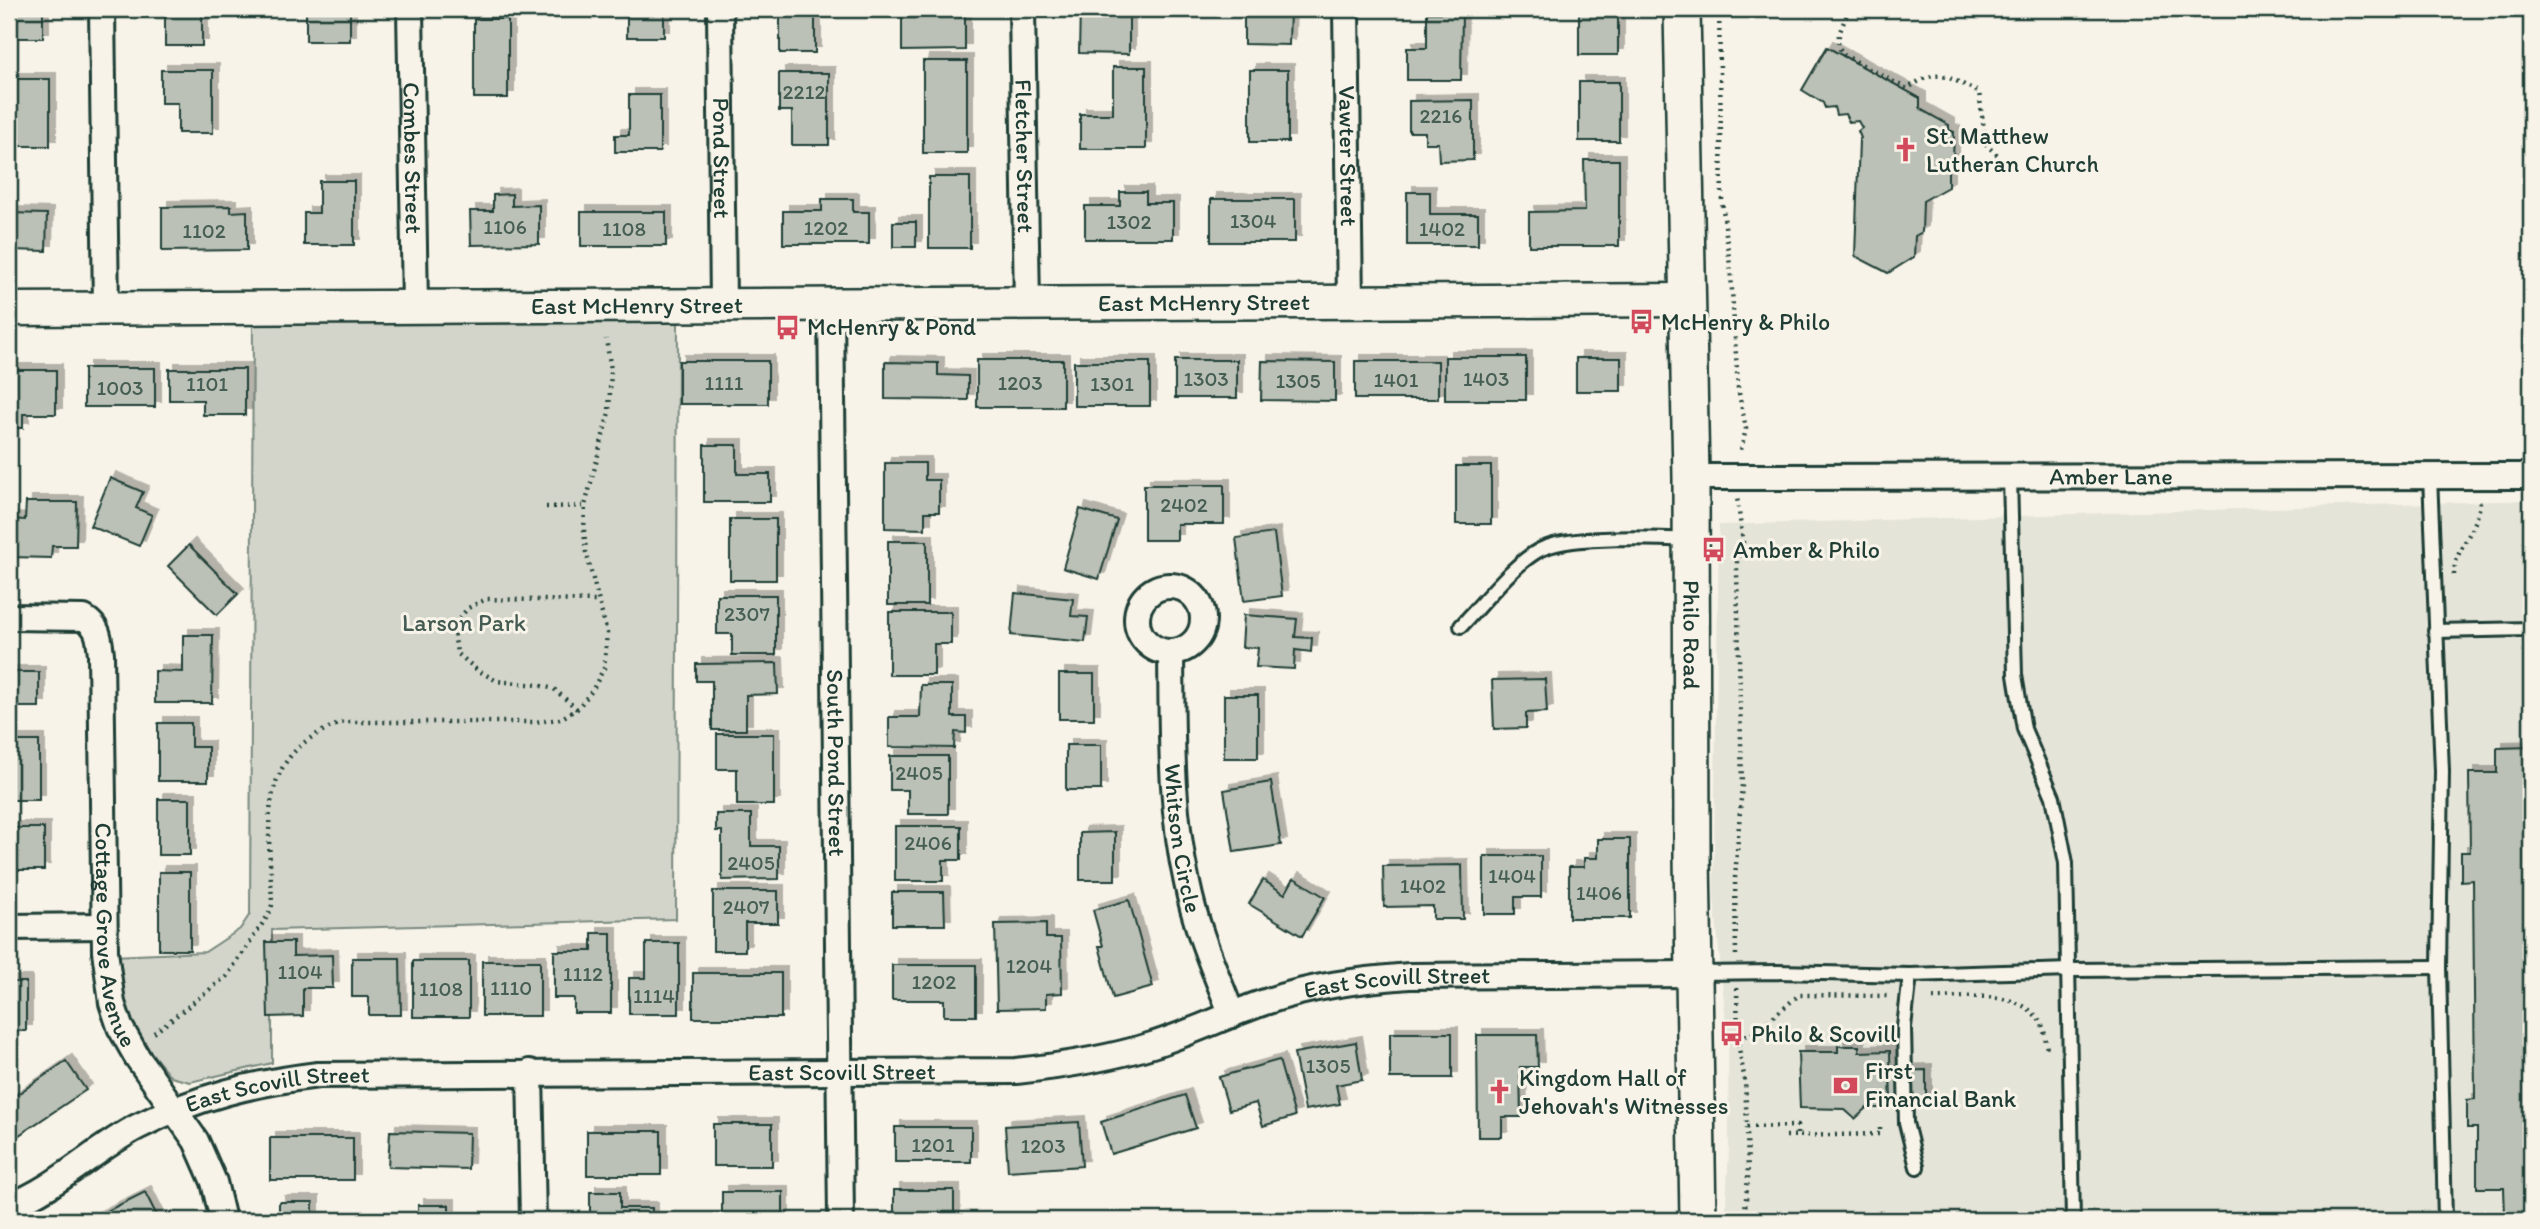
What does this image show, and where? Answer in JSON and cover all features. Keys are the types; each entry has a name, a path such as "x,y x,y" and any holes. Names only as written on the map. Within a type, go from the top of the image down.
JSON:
{"main road":[{"name":"Philo Road","path":"1682,9 1691,477 1698,1220"}],"street":[{"path":"102,9 106,309"},
{"name":"Combes Street","path":"410,9 415,306"},
{"name":"Pond Street","path":"720,9 723,305"},
{"name":"Fletcher Street","path":"1022,9 1027,304"},
{"name":"Vawter Street","path":"1346,9 1350,303"},
{"name":"East McHenry Street","path":"9,309 1686,300"},
{"name":"South Pond Street","path":"831,306 841,1220"},
{"name":"Amber Lane","path":"1691,477 2531,476"},
{"name":"Cottage Grove Avenue","path":"9,617 84,618 99,632 105,966 112,1003 120,1027 137,1057 196,1141 214,1181 223,1220"},
{"name":"Whitson Circle","path":"1171,653 1173,762 1178,831 1186,883 1199,931 1233,1015"},
{"path":"9,926 104,926"},
{"name":"East Scovill Street","path":"9,1206 56,1182 136,1128 220,1093 268,1081 318,1075 1047,1068 1152,1045 1294,993 1370,979 1409,976 1694,974"},
{"path":"530,1072 533,1220"}],"lane":[{"path":"2430,476 2442,771 2439,967 2445,1220"},
{"path":"2010,477 2015,675 2024,729 2053,797 2066,863 2073,1220"},
{"path":"1461,626 1522,563 1543,548 1571,542 1661,538 1691,540"},
{"path":"2435,631 2531,629"},
{"path":"1694,974 1778,972 1910,975 2070,970 2439,967"},
{"path":"1910,975 1904,1027 1906,1122 1917,1167"}],"path":[{"path":"1719,9 1723,201 1731,274 1738,388 1746,429 1739,457"},
{"path":"1849,9 1839,34 1838,46 1844,55 1907,89 1924,77 1939,74 1979,92 1986,145 1999,156"},
{"path":"154,1033 227,976 269,914 272,905 269,814 272,791 283,764 304,741 325,728 344,722 536,722 560,719 577,709 592,691 604,668 607,633 586,552 585,506 609,412 611,370 606,339"},
{"path":"1736,504 1743,542 1737,561 1742,785 1735,878 1736,937"},
{"path":"546,508 585,506"},
{"path":"588,599 594,585"},
{"path":"577,709 554,689 498,681 477,670 457,653 453,625 468,608 486,599 599,601"},
{"path":"1738,1036 1751,1035 1799,995 1889,996"},
{"path":"1933,998 2009,999 2025,1008 2041,1024 2047,1050"},
{"path":"1738,1017 1747,1127 1748,1178 1744,1220"},
{"path":"1747,1127 1797,1126 1797,1136"},
{"path":"1786,1136 1880,1134 1880,1128"}],"shaded area":[{"path":"2531,500 2531,1220 1725,1220 1729,1149 1728,1045 1714,897 1719,525"}],"green space":[{"name":"Larson Park","path":"253,321 678,321 676,919 272,930 272,1063 190,1082 171,1077 136,1033 118,991 113,956 205,952 240,929 250,914"}],"building":[{"path":"9,9 43,9 43,38 9,38"},
{"path":"165,9 202,9 202,46 165,46"},
{"path":"306,9 350,9 350,41 306,41"},
{"path":"627,9 664,9 664,37 627,37"},
{"path":"780,9 815,9 815,53 780,53"},
{"path":"914,9 965,9 965,50 902,51 902,18 914,18"},
{"path":"1080,9 1129,9 1129,54 1079,53"},
{"path":"1244,9 1290,9 1289,45 1244,44"},
{"path":"1579,9 1618,9 1618,55 1579,55"},
{"path":"1427,13 1462,13 1461,80 1407,80 1407,48 1427,48"},
{"path":"474,19 508,19 508,98 474,98"},
{"name":"St. Matthew Lutheran Church","path":"1827,47 1920,98 1920,109 1949,125 1949,130 1954,132 1953,160 1948,164 1948,187 1923,201 1922,232 1915,236 1914,257 1888,273 1855,256 1861,138 1858,131 1862,128 1858,121 1849,122 1845,114 1836,115 1834,107 1825,108 1823,103 1802,90"},
{"path":"923,61 967,61 967,153 923,153"},
{"path":"1113,67 1146,67 1146,149 1080,149 1080,114 1113,114"},
{"path":"161,70 213,70 213,133 178,133 178,103 161,103"},
{"path":"1250,70 1288,70 1288,142 1250,142"},
{"path":"779,73 829,73 829,145 792,145 792,111 779,111"},
{"path":"9,79 50,79 50,146 9,146"},
{"path":"1579,82 1619,82 1619,141 1579,141"},
{"path":"629,95 660,95 660,152 615,152 615,135 629,135"},
{"path":"1473,100 1473,160 1439,161 1438,143 1425,143 1425,132 1409,132 1409,101"},
{"path":"1584,160 1619,160 1619,246 1529,246 1529,212 1585,211"},
{"path":"929,177 970,177 970,248 929,248"},
{"path":"319,181 354,181 354,245 304,245 304,213 319,213"},
{"path":"1120,192 1146,192 1146,203 1173,203 1173,239 1085,239 1085,206 1120,206"},
{"path":"1407,192 1430,192 1430,214 1478,214 1478,245 1407,245"},
{"path":"512,194 512,206 539,205 539,244 471,245 470,211 493,211 493,195"},
{"path":"822,199 853,199 853,212 869,212 869,244 783,244 783,211 822,211"},
{"path":"1211,199 1295,199 1295,242 1211,242"},
{"path":"231,206 231,212 247,211 247,250 162,251 162,207"},
{"path":"581,212 666,212 666,246 581,246"},
{"path":"9,213 47,214 46,251 10,250"},
{"path":"893,222 916,222 916,247 893,247"},
{"path":"1445,357 1526,357 1526,400 1445,400"},
{"path":"1576,358 1621,358 1621,391 1576,391"},
{"path":"977,360 1063,360 1063,407 977,407"},
{"path":"1175,360 1237,360 1237,398 1175,398"},
{"path":"679,361 768,361 768,404 679,404"},
{"path":"1262,361 1335,362 1335,401 1261,400"},
{"path":"1355,361 1438,361 1438,399 1355,399"},
{"path":"885,362 938,363 938,375 968,376 968,400 885,399"},
{"path":"1074,362 1150,362 1150,406 1074,406"},
{"path":"84,368 155,368 155,407 84,407"},
{"path":"169,369 245,369 245,415 203,415 203,400 169,400"},
{"path":"9,370 56,370 56,414 23,414 23,428 9,428"},
{"path":"704,445 737,445 737,474 770,474 770,502 704,502"},
{"path":"885,463 925,463 925,480 939,480 939,512 925,512 925,529 885,528"},
{"path":"1456,466 1491,466 1491,524 1456,524"},
{"path":"110,478 143,492 136,508 152,515 139,546 90,526"},
{"path":"1144,485 1224,485 1224,524 1177,524 1177,540 1144,540"},
{"path":"26,502 77,502 76,546 52,546 51,558 10,557 11,519 25,520"},
{"path":"1080,509 1117,520 1099,579 1063,568"},
{"path":"730,519 776,519 776,580 730,580"},
{"path":"1274,533 1282,596 1244,601 1236,538"},
{"path":"888,541 927,541 927,605 888,605"},
{"path":"189,545 238,594 217,615 168,566"},
{"path":"1015,593 1073,599 1071,616 1088,617 1085,642 1011,635"},
{"path":"717,595 776,595 776,655 732,655 732,634 717,634"},
{"path":"889,612 951,612 951,644 934,644 934,675 889,675"},
{"path":"1244,615 1297,619 1295,637 1312,638 1311,652 1295,650 1294,669 1256,667 1258,648 1242,647"},
{"path":"183,635 213,635 212,703 155,703 155,671 183,672"},
{"path":"777,663 778,694 746,695 746,730 712,730 712,681 696,681 696,664"},
{"path":"9,672 39,672 39,707 9,707"},
{"path":"1059,674 1094,674 1094,719 1059,719"},
{"path":"1545,679 1547,712 1526,713 1526,728 1494,729 1492,680"},
{"path":"921,685 952,685 952,717 966,717 966,733 955,732 954,748 889,747 889,717 920,717"},
{"path":"1224,695 1258,695 1258,758 1224,758"},
{"path":"158,723 191,723 191,747 208,747 208,781 158,781"},
{"path":"717,734 774,734 774,805 737,805 737,769 717,769"},
{"path":"9,741 39,741 39,800 9,800"},
{"path":"1066,745 1101,745 1101,790 1066,790"},
{"path":"2531,747 2531,1216 2505,1216 2504,1188 2477,1188 2477,1128 2467,1128 2467,1100 2475,1099 2473,880 2461,881 2461,852 2470,852 2469,773 2497,773 2497,748"},
{"path":"890,756 948,756 948,814 908,814 908,790 890,790"},
{"path":"1271,782 1281,845 1234,852 1224,790"},
{"path":"158,799 190,799 190,855 158,855"},
{"path":"716,814 751,814 751,846 779,846 779,879 722,880 722,831 716,831"},
{"path":"895,826 961,826 961,860 943,860 943,881 895,881"},
{"path":"9,828 44,828 44,870 9,870"},
{"path":"1115,832 1115,880 1080,880 1080,833"},
{"path":"1598,839 1630,839 1630,918 1569,918 1569,867 1584,867 1584,858 1598,858"},
{"path":"1484,856 1541,856 1541,897 1515,897 1515,914 1484,914"},
{"path":"1462,865 1463,919 1433,919 1433,906 1384,907 1383,866"},
{"path":"159,872 190,872 190,950 159,950"},
{"path":"1294,878 1325,897 1302,936 1249,904 1263,880 1285,894"},
{"path":"713,891 778,891 778,923 745,923 745,951 713,951"},
{"path":"892,892 944,892 945,925 892,925"},
{"path":"1129,900 1153,987 1113,998 1099,946 1103,946 1093,910"},
{"path":"1046,923 1046,938 1061,938 1062,993 1046,994 1046,1008 997,1009 995,924"},
{"path":"592,933 611,933 611,1013 574,1013 574,998 554,998 554,951 592,951"},
{"path":"266,942 293,942 293,956 332,955 333,988 303,988 303,1016 268,1017"},
{"path":"646,943 679,943 679,1014 629,1014 629,978 646,978"},
{"path":"352,958 400,958 401,1015 369,1015 369,997 352,997"},
{"path":"413,961 469,961 469,1017 413,1017"},
{"path":"482,961 540,961 540,1016 482,1016"},
{"path":"892,965 976,965 976,1016 944,1016 944,1000 892,1000"},
{"path":"693,973 781,973 781,1018 693,1018"},
{"path":"9,982 26,982 26,1031 9,1031"},
{"path":"1390,1033 1452,1033 1452,1078 1390,1078"},
{"name":"Kingdom Hall of Jehovah's Witnesses","path":"1477,1035 1537,1035 1538,1067 1520,1067 1521,1117 1502,1117 1502,1137 1478,1137"},
{"path":"1356,1042 1362,1080 1336,1085 1340,1104 1305,1110 1294,1053"},
{"name":"First Financial Bank","path":"1838,1046 1859,1046 1859,1052 1890,1051 1891,1108 1867,1108 1855,1119 1844,1109 1800,1108 1798,1052 1838,1052"},
{"path":"1279,1060 1295,1116 1263,1126 1256,1103 1229,1110 1219,1077"},
{"path":"66,1061 86,1090 19,1135 9,1120 9,1100"},
{"path":"1926,1070 1926,1099 1891,1099 1890,1071"},
{"path":"1185,1095 1196,1128 1111,1154 1101,1122"},
{"path":"1079,1122 1082,1166 1008,1171 1005,1126"},
{"path":"713,1124 772,1124 772,1166 713,1166"},
{"path":"895,1127 971,1127 971,1162 895,1162"},
{"path":"390,1131 469,1133 468,1169 388,1167"},
{"path":"587,1131 661,1131 661,1175 587,1175"},
{"path":"270,1138 353,1138 353,1180 270,1180"},
{"path":"894,1190 954,1190 954,1220 894,1220"},
{"path":"145,1192 159,1220 89,1220"},
{"path":"590,1192 620,1192 620,1208 652,1208 652,1220 590,1220"},
{"path":"722,1192 783,1192 783,1220 722,1220"},
{"path":"279,1202 313,1202 313,1220 279,1220"},
{"path":"418,1205 449,1205 449,1220 418,1220"}],"place":[{"name":"St. Matthew Lutheran Church","path":"1906,150"},
{"name":"McHenry & Philo","path":"1641,322"},
{"name":"McHenry & Pond","path":"787,327"},
{"name":"Amber & Philo","path":"1713,550"},
{"name":"Philo & Scovill","path":"1731,1034"},
{"name":"First Financial Bank","path":"1845,1085"},
{"name":"Kingdom Hall of Jehovah's Witnesses","path":"1499,1092"}]}
